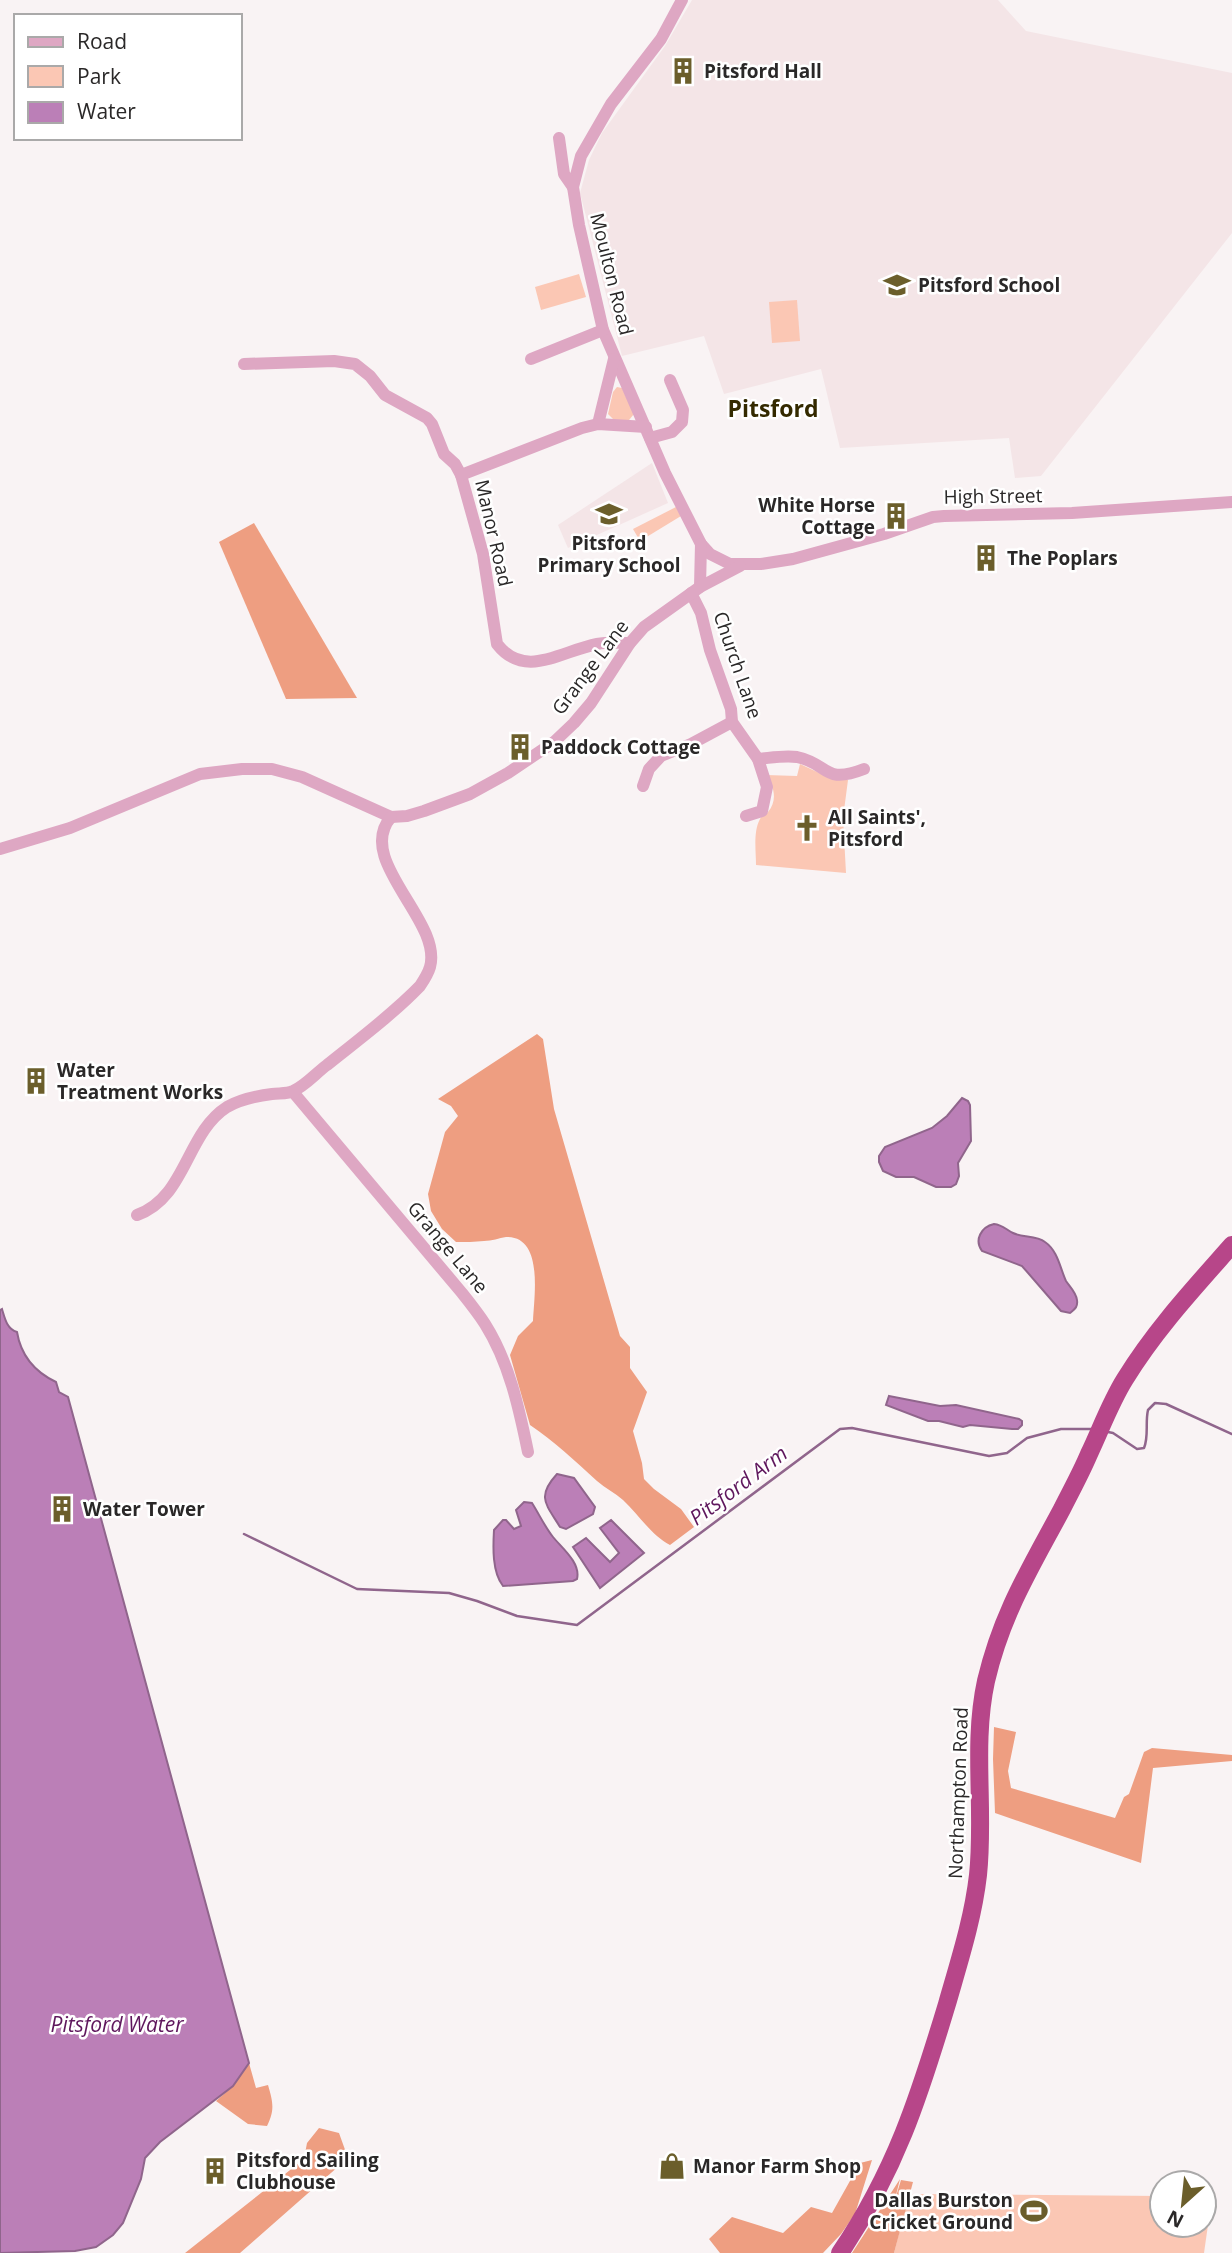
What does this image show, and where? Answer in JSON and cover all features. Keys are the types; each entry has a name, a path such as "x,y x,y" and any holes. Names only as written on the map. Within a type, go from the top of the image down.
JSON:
{"highway":[{"name":"Northampton Road","path":"840,2253 869,2209 906,2132 967,1932 978,1877 979,1723 998,1637 1022,1580 1088,1458 1124,1381 1151,1340 1232,1245"}],"street":[{"name":"Moulton Road","path":"682,0 661,38 611,104 581,156 573,187 603,330 701,544"},
{"path":"559,138 564,173 573,187"},
{"path":"531,359 603,330"},
{"path":"598,424 614,359"},
{"path":"244,364 334,361 355,364 370,376 385,395 427,418 444,454 455,464 461,475"},
{"path":"648,433 672,432 682,422 683,410 670,380"},
{"name":"Manor Road","path":"630,643 599,643 546,660 529,662 516,661 505,654 497,644 483,552 461,475 598,424 648,433"},
{"name":"High Street","path":"740,566 834,550 933,517 1072,513 1232,502"},
{"path":"701,544 719,560 740,566"},
{"path":"696,590 701,544"},
{"name":"Grange Lane","path":"391,817 407,816 470,794 508,773 554,742 591,703 630,643 650,623 696,590 740,566"},
{"name":"Church Lane","path":"696,590 710,650 731,709 732,722 758,758 767,787 762,811 747,817"},
{"path":"643,786 649,769 661,756 691,744 732,722"},
{"path":"758,758 799,758 830,774 846,776 864,769"},
{"path":"0,849 70,828 200,774 242,769 272,769 302,777 391,817 382,828 380,839 388,864 427,938 431,963 422,984 293,1092 249,1097 218,1114 205,1129 169,1192 152,1207 137,1215"},
{"name":"Grange Lane","path":"293,1092 485,1324 515,1394 528,1452"}],"shaded area":[{"name":"Pitsford School","path":"692,0 998,0 1026,31 1232,73 1232,233 1041,476 1015,478 1009,438 840,448 821,369 724,394 704,336 622,356 580,193 589,160 602,133 665,46"},
{"name":"Pitsford Primary School","path":"652,463 668,503 568,548 558,525"},
{"path":"254,523 357,698 286,699 219,542"},
{"path":"537,1034 543,1039 554,1109 620,1336 630,1347 630,1368 647,1392 633,1431 644,1479 681,1509 694,1527 670,1545 651,1530 623,1500 530,1425 510,1355 518,1336 533,1321 534,1269 526,1246 518,1239 506,1237 456,1242 442,1229 431,1211 428,1194 445,1132 458,1116 451,1106 438,1099"},
{"path":"994,1727 1016,1732 1008,1771 1011,1788 1115,1818 1124,1797 1129,1794 1144,1752 1152,1748 1232,1755 1232,1761 1153,1768 1141,1863 995,1813"},
{"path":"249,2063 256,2088 268,2085 270,2091 272,2110 267,2126 248,2124 216,2101 233,2086"},
{"path":"319,2128 339,2133 348,2158 240,2253 185,2253 304,2159 307,2143"},
{"path":"872,2160 855,2214 823,2253 720,2253 709,2239 732,2217 783,2233 811,2207 832,2213 860,2163"},
{"path":"900,2179 894,2203 901,2180 913,2182 894,2253 852,2253"}],"green space":[{"path":"579,274 586,297 541,310 535,287"},
{"path":"797,300 800,341 772,343 769,302"},
{"path":"617,387 622,388 634,414 629,420 614,420 608,414 613,392"},
{"path":"676,507 681,516 640,541 633,529"},
{"path":"800,764 828,777 848,780 843,818 846,873 756,865 756,830 774,798 773,788 766,775 797,776"},
{"name":"Dallas Burston Cricket Ground","path":"909,2194 1148,2196 1148,2239 1206,2239 1204,2253 894,2253"}],"water":[{"path":"962,1098 970,1105 971,1141 958,1163 959,1176 956,1184 951,1187 936,1187 914,1177 896,1177 883,1171 879,1156 885,1147 932,1128 947,1116"},
{"path":"994,1224 1017,1235 1034,1237 1049,1246 1074,1292 1076,1308 1070,1313 1061,1311 1022,1266 982,1251 980,1234"},
{"name":"Pitsford Water","path":"2,1309 5,1320 17,1332 22,1349 30,1362 56,1382 59,1392 68,1397 249,2063 233,2086 160,2142 145,2158 141,2179 123,2223 113,2235 96,2247 75,2251 0,2253"},
{"path":"889,1396 940,1406 956,1405 1019,1419 1022,1425 1018,1429 970,1425 963,1427 928,1421 886,1405"},
{"path":"557,1474 574,1478 595,1507 593,1514 566,1529 560,1527 545,1500 547,1489"},
{"path":"524,1502 532,1503 550,1533 570,1556 576,1567 577,1579 503,1586 495,1567 494,1530 503,1520 514,1529 521,1526 516,1510"},
{"path":"611,1520 644,1553 600,1588 573,1547 586,1538 610,1562 619,1553 600,1528"}],"waterway":[{"name":"Pitsford Arm","path":"1108,1432 1137,1449 1144,1448 1148,1410 1155,1403 1166,1404 1232,1434"},
{"name":"Pitsford Arm","path":"244,1534 357,1589 449,1593 517,1616 577,1625 840,1429 852,1428 989,1456 1007,1453 1027,1438 1061,1429 1091,1429"}],"place":[{"name":"Pitsford Hall","path":"683,71"},
{"name":"Pitsford School","path":"897,285"},
{"name":"Pitsford Primary School","path":"609,514"},
{"name":"White Horse Cottage","path":"896,516"},
{"name":"The Poplars","path":"986,558"},
{"name":"Paddock Cottage","path":"520,747"},
{"name":"All Saints', Pitsford","path":"807,828"},
{"name":"Water Treatment Works","path":"36,1081"},
{"name":"Water Tower","path":"62,1509"},
{"name":"Manor Farm Shop","path":"672,2166"},
{"name":"Pitsford Sailing Clubhouse","path":"215,2171"},
{"name":"Dallas Burston Cricket Ground","path":"1034,2211"}],"district":[{"name":"Pitsford","path":"773,408"}]}
